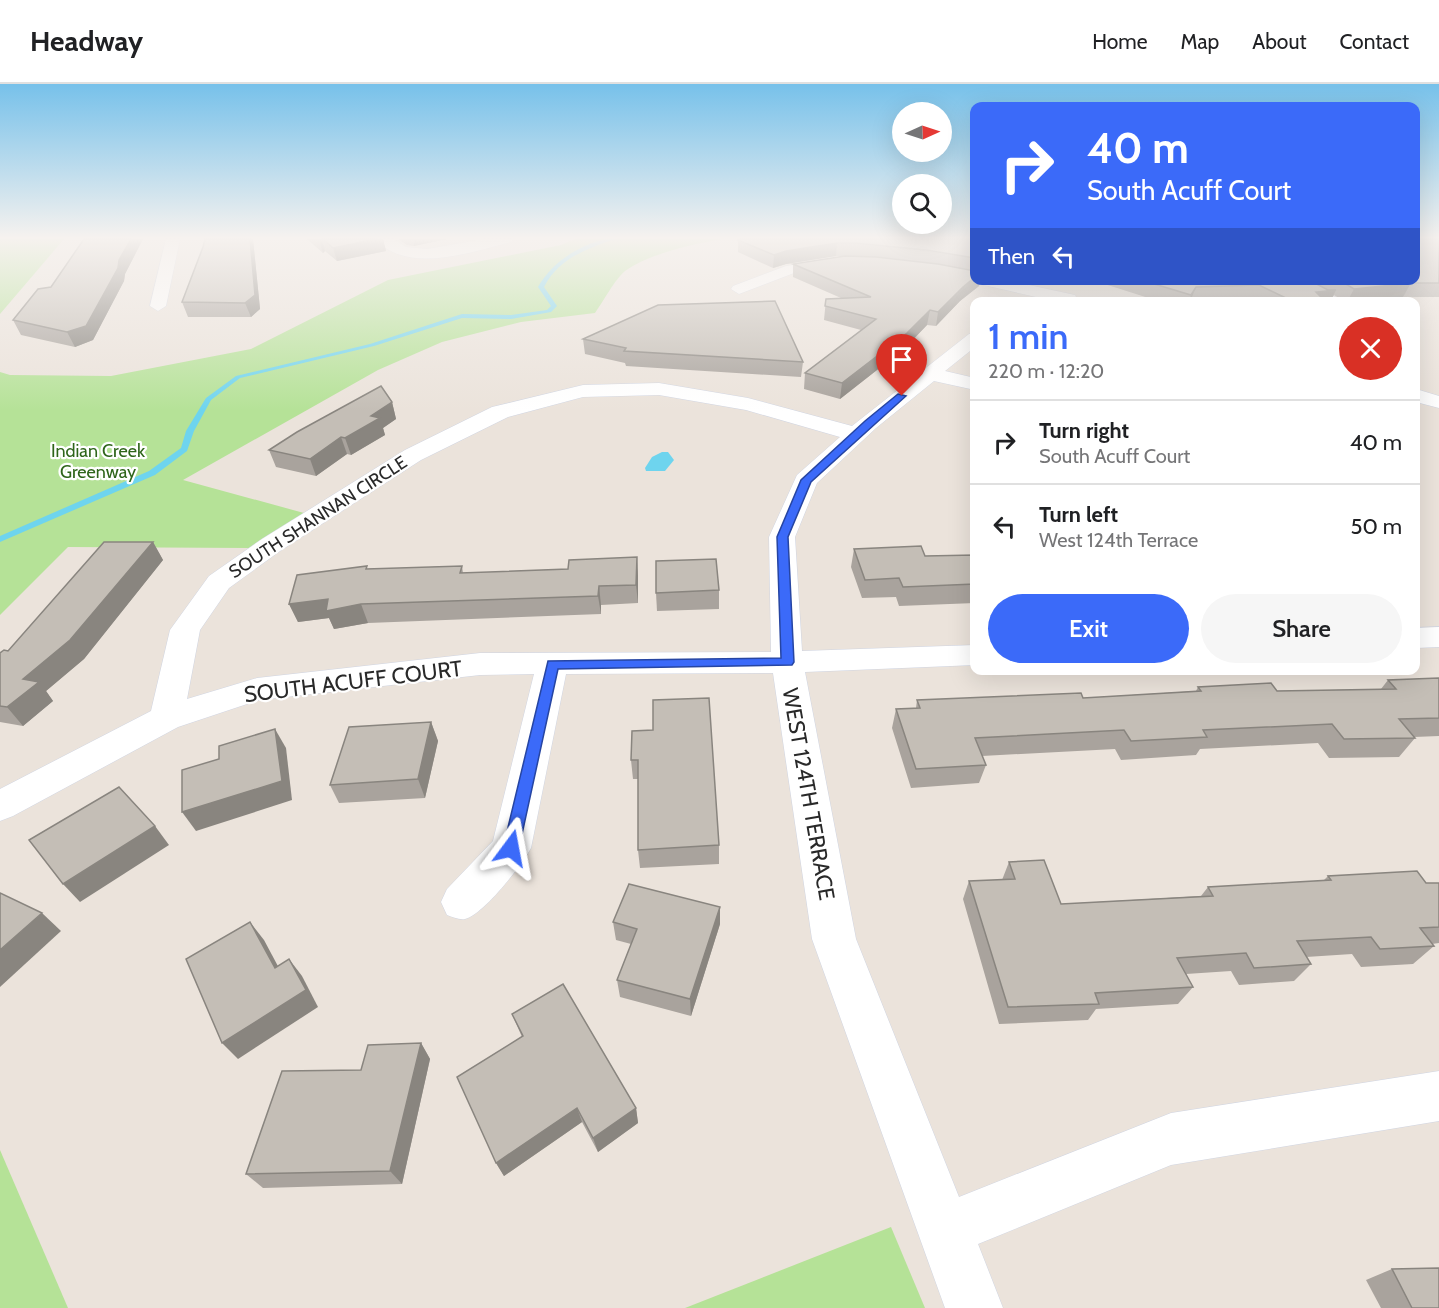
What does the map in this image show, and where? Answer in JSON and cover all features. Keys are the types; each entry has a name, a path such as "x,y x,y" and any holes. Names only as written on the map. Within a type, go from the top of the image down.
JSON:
{"street":[{"path":"158,306 160,296"},
{"name":"WEST 124TH TERRACE","path":"970,342 855,434 806,480 782,537 787,662 834,939 974,1308"},
{"path":"930,374 970,383"},
{"name":"SOUTH SHANNAN CIRCLE","path":"166,718 185,630 219,582 271,545 412,455 548,390 659,388 748,404 855,434"},
{"path":"1420,396 1436,402"},
{"path":"1420,638 1439,637"},
{"name":"SOUTH ACUFF COURT","path":"0,806 166,718 257,689 480,664 787,662 970,655"},
{"path":"462,902 511,848 552,664"},
{"path":"945,1230 1171,1139 1439,1096"}],"green space":[{"path":"0,296 15,296 0,314"},
{"name":"Indian Creek Greenway","path":"356,296 606,296 595,313 521,322 442,342 378,370 183,480 304,513 250,548 68,547 0,615 0,372 10,375 111,376 251,349"},
{"path":"0,1150 68,1308 0,1308"},
{"path":"891,1227 925,1308 685,1308"}],"water":[{"path":"668,452 674,460 665,471 646,471 645,468 652,457"}],"building":[{"path":"32,296 102,296 86,326 67,332 13,320"},
{"path":"184,296 254,296 245,303 182,302"},
{"path":"869,296 954,296 938,312 930,310 907,333 842,383 805,373 876,319 825,306 826,299 871,297"},
{"path":"1282,296 1321,297 1284,297"},
{"path":"775,301 803,362 624,351 626,348 583,339 658,305"},
{"path":"381,386 392,402 371,416 380,418 345,438 341,437 310,459 269,450 297,432"},
{"path":"104,542 153,542 70,640 23,679 39,682 7,707 0,706 0,653 4,650 8,651"},
{"path":"921,546 925,556 970,555 970,584 903,587 899,578 865,580 854,549"},
{"path":"637,557 636,585 599,586 598,596 361,604 326,611 328,599 289,604 297,575 367,566 366,569 462,566 460,573 568,569 569,560"},
{"path":"716,559 719,590 656,593 656,561"},
{"path":"1439,678 1439,718 1399,719 1415,738 1344,739 1332,724 1203,730 1207,737 1131,741 1124,730 975,738 986,765 916,769 896,709 920,708 917,700 1081,693 1083,698 1201,691 1198,687 1271,683 1277,691 1396,689 1388,680"},
{"path":"709,698 719,845 638,850 638,760 631,760 632,731 653,730 653,700"},
{"path":"431,722 418,779 330,785 349,727"},
{"path":"275,729 282,781 182,812 182,770 219,759 219,746"},
{"path":"119,787 155,826 63,884 29,840"},
{"path":"1044,860 1061,904 1213,896 1208,887 1331,880 1328,876 1417,871 1426,883 1439,883 1439,927 1420,928 1434,946 1380,949 1371,937 1297,941 1311,964 1254,968 1246,953 1177,958 1193,987 1095,993 1099,1004 1008,1007 969,881 1015,879 1009,862"},
{"path":"629,884 720,907 690,999 617,980 637,929 613,922"},
{"path":"0,893 42,913 0,950"},
{"path":"250,922 275,968 289,959 306,990 222,1043 186,959"},
{"path":"563,984 636,1108 593,1138 577,1108 496,1163 457,1077 523,1036 512,1014"},
{"path":"421,1043 390,1171 246,1174 282,1071 361,1070 368,1045"},
{"path":"1439,1268 1439,1308 1412,1308 1392,1269"}],"waterway":[{"path":"0,539 152,473 184,449 190,431 208,399 238,377 372,345 462,316 511,317 549,311 554,306 547,296"}],"route":[{"path":"511,848 552,664 787,662 782,537 806,480 868,423 902,396"}]}
